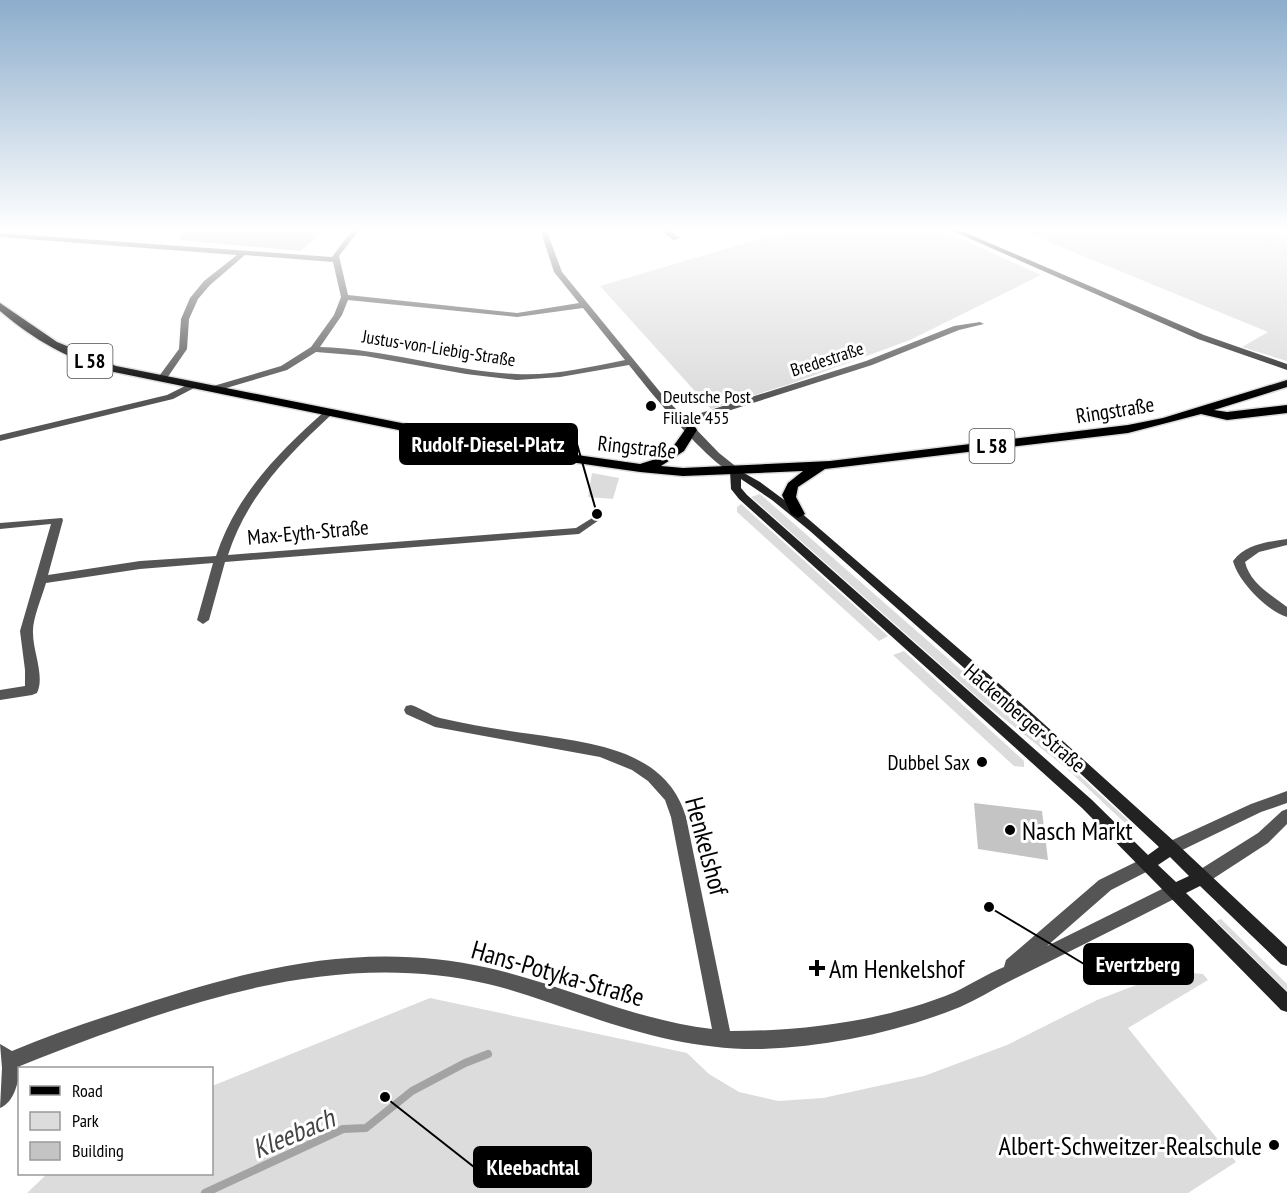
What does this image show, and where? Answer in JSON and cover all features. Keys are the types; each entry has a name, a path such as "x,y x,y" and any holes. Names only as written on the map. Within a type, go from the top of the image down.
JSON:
{"main road":[{"name":"Ringstraße","path":"0,306 29,332 54,347 96,363 164,380 521,451 683,472 830,465 1128,429 1166,421 1287,383"},
{"path":"1202,410 1227,416 1287,410"},
{"path":"640,468 664,461 680,452 687,426"},
{"path":"798,514 790,499 792,487 808,472 830,465"}],"street":[{"path":"140,404 160,388 183,349 185,319 194,298 206,285"},
{"path":"213,389 284,368 314,350 338,315 345,297 342,285"},
{"name":"Hackenberger Straße","path":"568,285 630,362 687,426 735,471 798,514 1059,743 1287,958"},
{"path":"1080,285 1211,341 1286,367"},
{"path":"345,297 517,315 584,305"},
{"name":"Bredestraße","path":"687,426 869,363 957,328 980,324"},
{"name":"Justus-von-Liebig-Straße","path":"314,350 384,355 516,377 550,376 630,362"},
{"path":"0,437 170,397 193,386"},
{"path":"203,620 221,559 238,515 260,480 283,454 328,413"},
{"name":"Hackenberger Straße","path":"735,471 736,489 743,497 1079,796 1287,1004"},
{"name":"Max-Eyth-Straße","path":"42,580 140,565 579,531 597,518"},
{"path":"0,526 58,520 26,631 32,670 32,690 0,695"},
{"path":"1287,542 1254,549 1247,552 1239,561 1248,580 1287,613"},
{"name":"Henkelshof","path":"411,710 435,722 608,754 636,765 661,784 677,808 676,818 685,846 723,1040"},
{"path":"1148,863 1172,848 1256,808 1287,797"},
{"path":"1174,891 1202,877 1263,837 1287,815"},
{"name":"Hans-Potyka-Straße","path":"995,980 1105,885 1148,863"},
{"name":"Hans-Potyka-Straße","path":"5,1057 43,1047 173,1003 273,974 326,965 375,963 437,967 489,976 624,1021 723,1040 761,1040 817,1035 864,1027 957,999 1174,891"},
{"path":"0,1099 9,1086 12,1072 5,1057"}],"green space":[{"path":"1022,285 910,340 793,383 711,409 600,286"},
{"path":"1153,285 1287,285 1287,361 1242,347 1268,332"},
{"path":"592,473 619,478 613,499 588,497"},
{"path":"760,494 1031,731 1130,822 1126,824 1065,767 983,702 751,497"},
{"path":"741,504 888,636 879,641 737,512 737,507"},
{"path":"904,651 1024,761 1024,767 1014,766 893,655"},
{"path":"1221,919 1287,984 1287,991 1216,921"},
{"path":"1182,972 1203,974 1208,980 1128,1028 1236,1162 1188,1193 27,1193 46,1175 213,1175 213,1086 430,998 687,1053 709,1074 739,1092 778,1101 823,1098 924,1076 1007,1045 1097,1000 1152,979"}],"building":[{"name":"Nasch Markt","path":"974,803 1042,811 1048,860 978,849"}],"waterway":[{"name":"Kleebach","path":"205,1193 343,1129 366,1128 412,1091 465,1063 488,1054"}],"place":[{"name":"Deutsche Post Filiale 455","path":"651,406"},
{"name":"Rudolf-Diesel-Platz","path":"597,514"},
{"name":"Dubbel Sax","path":"982,762"},
{"name":"Nasch Markt","path":"1010,830"},
{"name":"Evertzberg","path":"989,907"},
{"name":"Am Henkelshof","path":"817,968"},
{"name":"Kleebachtal","path":"385,1097"},
{"name":"Albert-Schweitzer-Realschule","path":"1274,1145"}]}
